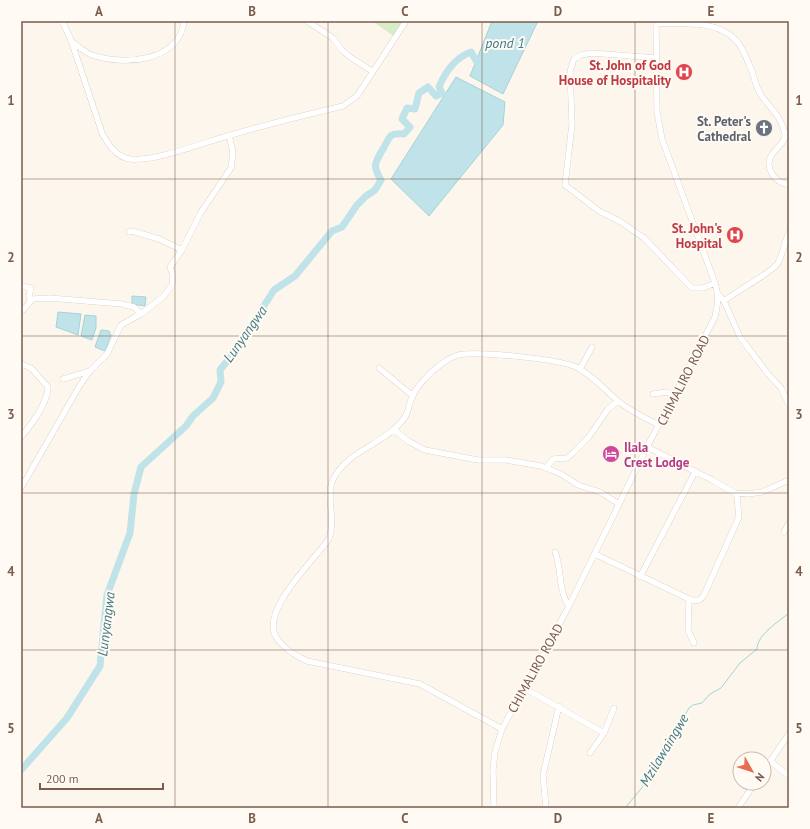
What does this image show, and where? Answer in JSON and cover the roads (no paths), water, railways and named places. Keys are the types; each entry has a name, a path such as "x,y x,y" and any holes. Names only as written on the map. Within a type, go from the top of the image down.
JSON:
{"street":[{"path":"62,21 71,40 102,133 109,146 123,157 145,158 186,149 229,135 343,106 357,96 406,21"},
{"path":"71,40 84,50 105,58 122,60 149,57 169,50 175,44 180,36 184,21"},
{"path":"307,21 333,38 342,50 350,57 372,71"},
{"path":"656,23 707,26 727,34 740,45 761,95 778,116 785,135 786,141 773,151 770,157 770,166 775,178 780,183 789,185"},
{"name":"CHIMALIRO ROAD","path":"494,808 493,770 495,752 502,728 569,606 647,446 715,317 718,295 715,283 662,139 656,112 656,23"},
{"path":"656,58 592,53 582,55 574,59 570,71 572,124 565,185 599,211 621,222 644,238 692,288 703,288 715,283"},
{"path":"21,488 41,451 90,371 107,354 121,325 156,304 168,290 173,278 169,269 182,250 201,212 231,168 234,153 229,135"},
{"path":"130,232 133,231 160,239 182,250"},
{"path":"724,301 738,290 773,269 780,259 789,233"},
{"path":"21,286 31,288 28,296 30,301"},
{"path":"718,295 724,301 740,337 768,374 781,388 789,405"},
{"path":"21,312 30,301 49,298 110,302 134,307 141,314"},
{"path":"580,369 592,347"},
{"path":"502,728 420,684 307,661 291,653 275,636 272,626 273,618 280,601 329,539 332,529 331,485 335,476 347,461 394,430 406,416 412,396 438,366 458,356 473,354 512,356 571,365 580,369 618,401 659,425"},
{"path":"21,364 31,368 48,387 48,393 43,406 21,437"},
{"path":"379,368 412,396"},
{"path":"64,379 90,371"},
{"path":"653,394 666,392 674,395"},
{"path":"546,468 553,459 567,458 574,452 588,438 608,409 618,401"},
{"path":"394,430 412,444 425,450 478,460 506,460 546,468 561,474 578,485 600,492 619,504"},
{"path":"647,446 735,493 748,494 762,492 789,480"},
{"path":"640,577 695,472"},
{"path":"595,554 640,577 689,599 695,601 700,600 721,560 738,517 739,506 735,493"},
{"path":"784,532 789,523"},
{"path":"555,552 560,567 564,597 569,606"},
{"path":"689,599 688,630 694,643"},
{"path":"524,688 559,706 604,733"},
{"path":"546,808 543,776 559,706"},
{"path":"590,753 604,733 614,708"},
{"path":"772,758 789,734"},
{"path":"772,763 789,776"},
{"path":"738,808 750,791"}],"water":[{"name":"pond 1","path":"492,21 538,21 503,94 470,76"},
{"path":"456,77 505,102 503,125 429,216 391,179"},
{"path":"132,296 146,297 145,306 132,304"},
{"path":"58,312 81,314 78,335 56,327"},
{"path":"85,315 96,316 96,328 92,340 81,336"},
{"path":"101,330 109,331 111,335 105,351 95,347"}],"waterway":[{"name":"Lunyangwa","path":"21,770 67,718 100,666 107,595 130,533 134,494 141,467 186,426 193,416 213,398 221,382 220,370 236,350 274,290 295,276 332,231 342,227 357,205 375,190 381,180 376,171 376,161 390,137 395,134 404,134 410,127 402,119 407,108 415,109 419,93 428,87 436,96 442,93 439,87 444,76 456,61 466,54 471,52 478,64 483,64"},
{"name":"Mzilawaingwe","path":"625,808 650,778 651,773 689,708 693,705 702,703 710,694 721,688 740,663 757,649 760,639 764,634 789,613"}],"place":[{"name":"St. John of God House of Hospitality","path":"684,72"},
{"name":"St. Peter's Cathedral","path":"764,128"},
{"name":"St. John's Hospital","path":"735,235"},
{"name":"Ilala Crest Lodge","path":"611,454"}]}
